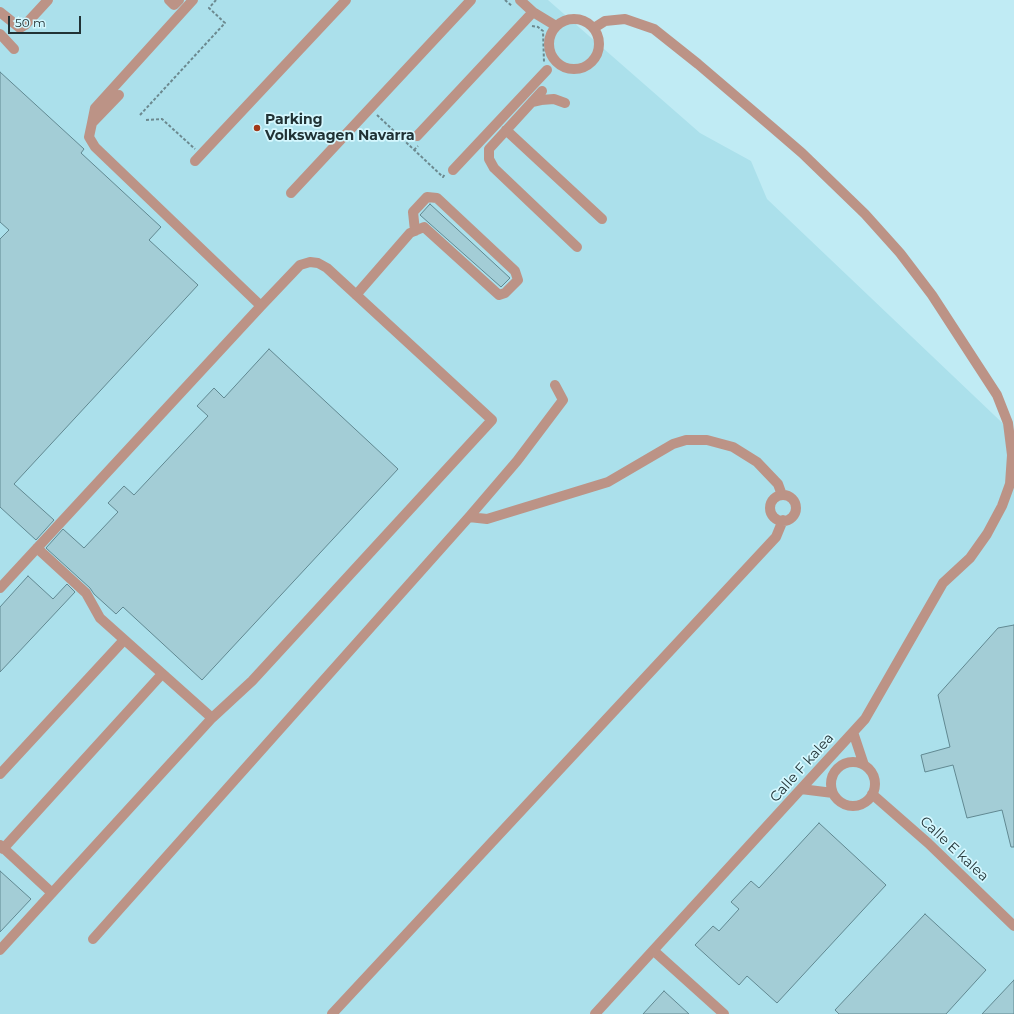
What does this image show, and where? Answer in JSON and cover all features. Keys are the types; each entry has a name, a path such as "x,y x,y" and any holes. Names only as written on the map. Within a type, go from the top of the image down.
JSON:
{"street":[{"path":"0,12 20,28 25,25 48,0"},
{"path":"168,0 174,5 179,0"},
{"path":"193,0 95,108 89,137 95,147 261,306"},
{"path":"195,161 346,0"},
{"path":"291,193 471,0"},
{"path":"520,0 532,12 556,26"},
{"path":"418,141 532,12"},
{"path":"572,19 580,20 588,23 594,28 598,35 598,51 595,58 589,64 574,70 558,64 552,58 548,41 556,26 563,21 572,19"},
{"name":"Calle F kalea","path":"594,28 606,21 626,19 654,29 698,64 802,153 865,214 900,253 932,295 997,395 1008,424 1012,454 1010,484 1002,506 987,534 970,558 942,583 865,720 595,1014"},
{"path":"0,34 14,49"},
{"path":"450,171 546,69"},
{"path":"542,91 489,149 489,159 494,168 577,247"},
{"path":"92,123 119,95"},
{"path":"531,103 541,100 554,99 565,103"},
{"path":"506,130 602,220"},
{"path":"356,295 410,233 415,231 424,227 498,295 505,293 518,280 515,271 437,198 427,197 413,212 415,231"},
{"path":"0,588 300,265 310,262 318,263 327,268 492,420 252,681 212,718 0,950"},
{"path":"93,940 469,518 517,461 563,400 556,384"},
{"path":"469,518 487,519 608,482 673,444 686,440 707,440 733,447 757,462 778,484 782,495"},
{"path":"782,495 790,497 796,504 793,517 783,520 776,519 773,516 771,507 774,499 782,495"},
{"path":"332,1014 776,537 783,520"},
{"path":"37,548 86,593 100,618 212,718"},
{"path":"0,774 124,640"},
{"path":"52,893 2,847 162,674"},
{"path":"853,732 864,765 873,775 874,788 872,794 864,803 853,806 841,802 833,793 831,782 836,770 851,762 864,765"},
{"path":"801,789 833,793"},
{"name":"Calle E kalea","path":"872,794 928,843 1014,926"},
{"path":"654,951 724,1014"}],"path":[{"path":"140,115 225,23 209,8 216,0"},
{"path":"528,27 535,26 543,31 546,69"},
{"path":"370,108 443,177 450,171"},
{"path":"414,150 418,141"}],"shaded area":[{"path":"0,0 548,0 700,133 751,161 767,199 1014,434 1014,1014 0,1014"}],"building":[{"path":"0,72 84,149 81,153 161,227 149,240 198,285 14,484 54,520 36,540 0,507 0,239 9,230 0,222"},
{"path":"430,204 510,278 501,287 420,215"},
{"path":"269,349 398,469 202,680 123,607 116,614 46,548 63,529 84,548 118,512 108,503 124,486 134,495 208,416 197,406 214,388 224,398"},
{"path":"28,576 53,599 67,584 75,592 0,672 0,607"},
{"path":"1014,625 1014,847 1011,847 1002,810 967,818 953,765 925,772 921,755 950,747 938,695 998,628"},
{"path":"819,823 886,885 777,1003 747,976 739,985 695,945 713,926 719,931 739,909 731,902 751,881 759,888"},
{"path":"0,871 31,899 0,932"},
{"path":"925,914 986,970 946,1014 839,1014 835,1010"},
{"path":"1014,980 1014,1014 982,1014"},
{"path":"664,991 689,1014 643,1014"}],"place":[{"name":"Parking Volkswagen Navarra","path":"257,128"}]}
